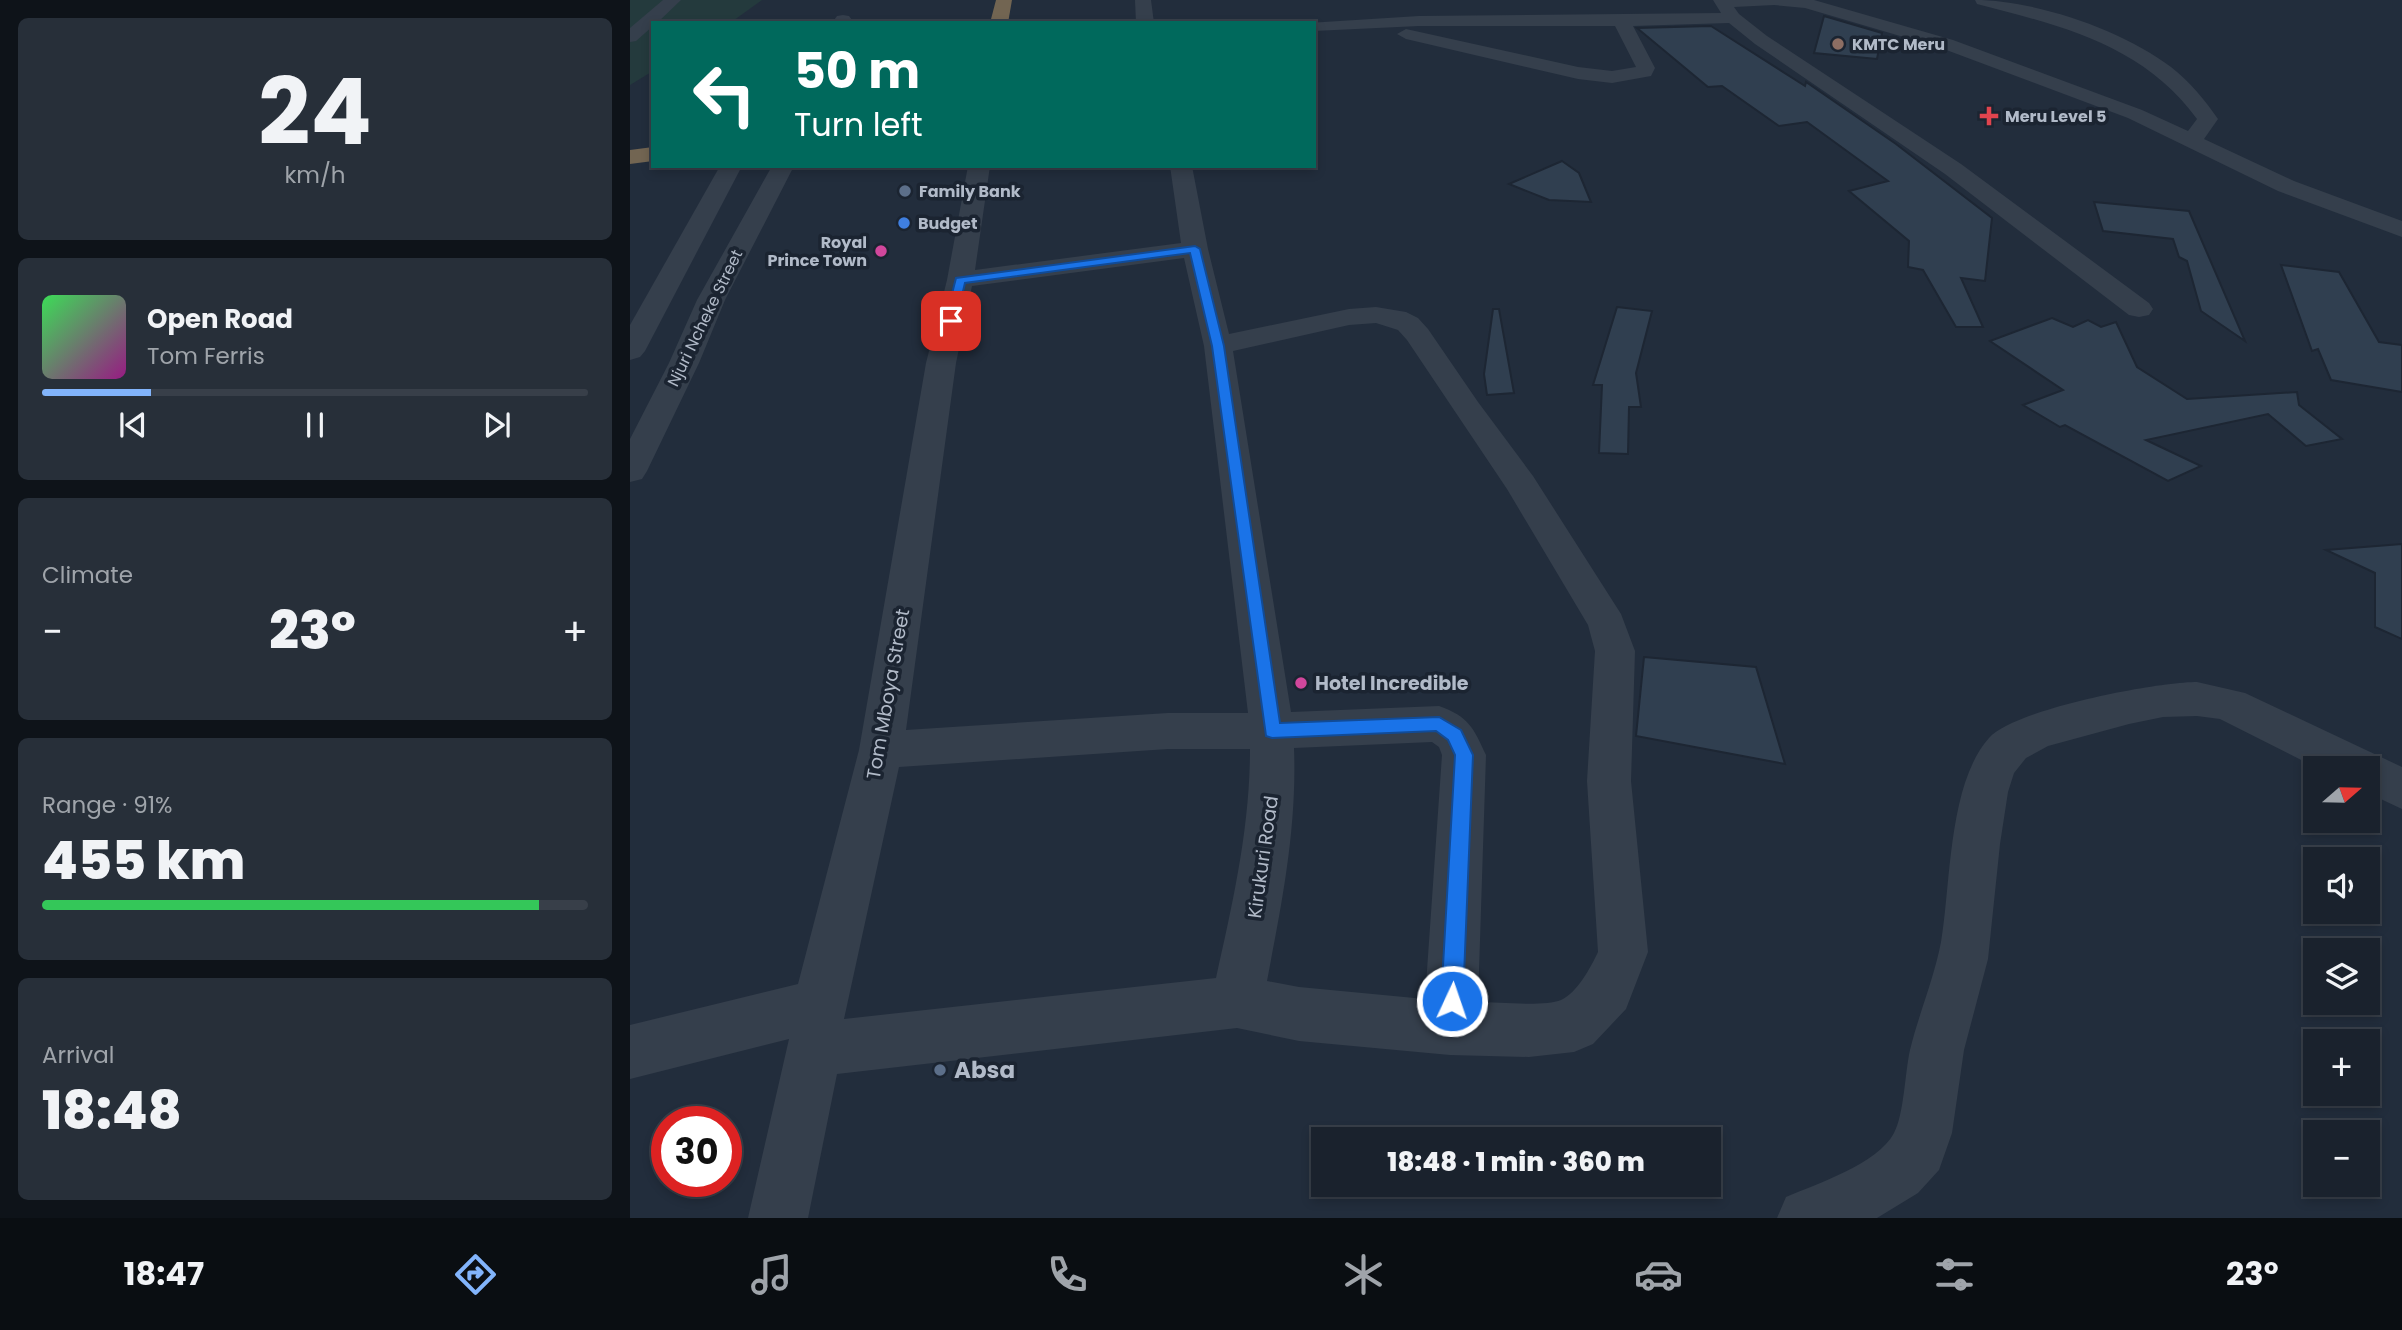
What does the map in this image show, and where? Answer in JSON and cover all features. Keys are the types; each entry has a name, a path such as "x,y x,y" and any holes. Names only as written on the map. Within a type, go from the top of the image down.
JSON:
{"highway":[{"path":"999,21 1004,0"},
{"path":"630,157 651,154"}],"street":[{"path":"630,37 673,0"},
{"path":"1143,0 1145,21"},
{"path":"1316,26 1368,21 1459,19 1624,22 1774,0 1809,1 1947,44 2135,114 2193,139 2286,186 2402,230"},
{"path":"1983,0 2093,33 2145,58 2179,83 2208,119 2193,139"},
{"path":"1725,6 1761,40 1953,169 2139,309"},
{"path":"1368,21 1378,27 1441,43 1556,69 1612,77 1634,75 1646,68 1624,29 1624,22"},
{"path":"630,351 641,310 730,168"},
{"name":"Njuri Ncheke Street","path":"630,471 684,363 711,300 782,168"},
{"name":"Tom Mboya Street","path":"778,1218 817,1027 881,750 941,363 960,280 979,168"},
{"name":"Kirukuri Road","path":"1181,168 1195,249 1218,346 1272,731 1273,800 1261,886 1237,1002"},
{"path":"960,280 1195,249"},
{"path":"641,310 711,300"},
{"path":"630,1052 817,1027 1237,1002 1299,1014 1450,1028 1529,1030 1574,1025 1608,991 1623,952 1609,781 1615,651 1608,624 1521,484 1408,324 1396,318 1376,315 1349,317 1262,334 1218,346"},
{"path":"1807,1218 1857,1196 1902,1168 1919,1147 1937,1050 1966,945 1976,842 1989,789 2004,750 2023,737 2100,715 2172,698 2194,698 2213,699 2231,705 2335,756"},
{"path":"881,750 1168,731 1272,731 1439,724 1455,735 1464,755 1450,1028"},
{"path":"2380,778 2402,789"}],"green space":[{"path":"630,0 762,0 733,21 651,21 651,72 630,85"}],"building":[{"path":"1824,16 1882,33 1877,59 1814,53"},
{"path":"1711,26 1805,86 1806,82 1896,144 1992,218 1985,281 1961,278 1983,327 1956,327 1923,270 1908,267 1909,241 1849,191 1888,181 1807,122 1779,126 1722,86 1708,87 1637,28"},
{"path":"1562,161 1579,173 1591,202 1549,200 1509,184"},
{"path":"2094,202 2189,211 2245,341 2201,311 2187,261 2179,257 2173,239 2103,231"},
{"path":"2281,265 2339,272 2379,342 2402,345 2402,392 2331,380 2318,349 2312,351"},
{"path":"1617,307 1652,311 1636,373 1641,407 1629,407 1628,454 1599,453 1602,385 1593,385"},
{"path":"1493,309 1499,309 1514,393 1487,395 1484,374"},
{"path":"2052,318 2073,327 2088,320 2101,327 2116,322 2137,367 2187,399 2297,392 2299,405 2342,439 2306,446 2268,414 2146,440 2201,466 2168,481 2065,425 2060,427 2023,405 2063,390 1990,341"},
{"path":"2402,544 2402,639 2375,627 2375,573 2326,550"},
{"path":"1644,657 1756,667 1785,764 1636,736"}],"place":[{"name":"KMTC Meru","path":"1838,44"},
{"name":"Meru Level 5","path":"1989,116"},
{"name":"Family Bank","path":"905,191"},
{"name":"Budget","path":"904,223"},
{"name":"Royal Prince Town","path":"881,251"},
{"name":"Hotel Incredible","path":"1301,683"},
{"name":"Absa","path":"940,1070"}],"route":[{"path":"951,321 960,280 1195,249 1218,346 1272,731 1439,724 1455,735 1464,755 1452,1001"}]}
